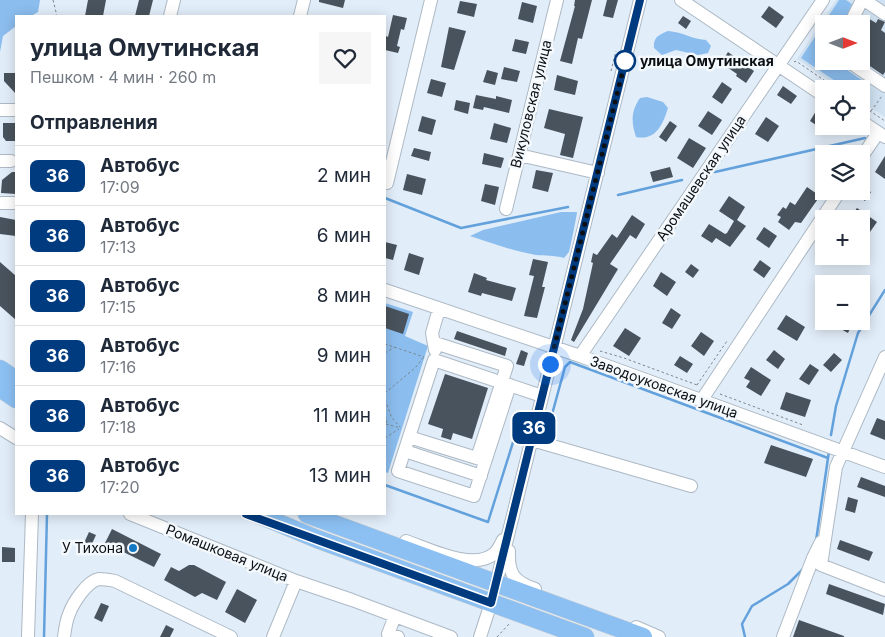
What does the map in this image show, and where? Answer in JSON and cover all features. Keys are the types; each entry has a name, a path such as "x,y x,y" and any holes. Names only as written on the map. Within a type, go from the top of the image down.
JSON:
{"highway":[{"path":"0,369 15,379"},
{"path":"0,388 15,398"},
{"path":"259,515 316,538 584,637"},
{"path":"315,517 643,637"},
{"path":"491,603 496,584"}],"street":[{"path":"170,15 174,0"},
{"path":"300,15 304,0"},
{"path":"387,183 431,0"},
{"name":"Викуловская улица","path":"506,209 557,0"},
{"path":"496,584 640,0"},
{"path":"681,0 781,61 815,89"},
{"name":"Аромашевская улица","path":"582,352 822,0"},
{"path":"855,15 863,0 885,14"},
{"path":"861,70 885,86"},
{"path":"0,110 15,110"},
{"path":"870,127 882,135 870,148"},
{"path":"519,155 598,174"},
{"path":"701,401 834,200"},
{"path":"0,203 15,203"},
{"name":"Заводоуковская улица","path":"386,290 555,347 582,352 701,401 885,467"},
{"path":"435,343 507,366 506,384 482,460 481,476 474,496 398,471 405,451 403,434 435,343 432,333 439,309"},
{"path":"885,357 836,467 821,566 885,590"},
{"path":"429,359 542,396"},
{"path":"0,361 15,371"},
{"path":"0,428 15,437"},
{"path":"403,434 482,460"},
{"path":"532,440 691,486"},
{"path":"405,451 481,476"},
{"path":"28,637 32,515"},
{"name":"Ромашковая улица","path":"132,515 296,581 451,637"},
{"path":"315,517 360,525 455,558 470,561 484,559 496,553 510,529"},
{"path":"510,529 510,569 519,582 659,637"},
{"path":"783,637 813,558 825,535"},
{"path":"64,637 72,608 86,588 98,579 115,582 231,637"},
{"name":"Ромашковая улица","path":"273,637 296,581"},
{"path":"480,637 491,603"},
{"path":"394,616 388,634 398,637"}],"path":[{"path":"53,0 57,15"},
{"path":"781,61 793,63 796,61 824,80"},
{"path":"885,91 871,112 885,121"},
{"path":"386,344 429,359"},
{"path":"386,352 395,347"},
{"path":"582,352 624,358 709,390"},
{"path":"421,366 429,359"},
{"path":"386,392 429,359"},
{"path":"386,403 392,418 403,434"},
{"path":"386,425 403,434"},
{"path":"386,438 403,434"},
{"path":"497,637 511,621 515,612"}],"shaded area":[{"path":"0,0 40,0 38,12 33,15 15,15 15,27 3,36 0,52"},
{"path":"836,0 885,0 885,117 870,107 870,80 828,80 797,59 815,32 815,70 870,70 870,15 826,15"},
{"path":"839,0 846,0 852,4 847,15 829,15"},
{"path":"668,31 706,40 711,46 708,53 698,55 676,50 662,55 654,48 654,41 659,35"},
{"path":"815,37 815,67 801,58"},
{"path":"819,70 847,70 862,80 834,80"},
{"path":"647,97 663,102 668,108 664,120 654,134 643,138 636,137 633,126 633,112 640,98"},
{"path":"561,212 577,212 569,252 564,258 527,253 470,236 483,230"},
{"path":"386,303 413,312 405,336 428,346 388,473 386,472"}],"building":[{"path":"88,0 106,0 103,15 85,15"},
{"path":"139,0 153,0 149,15 135,15"},
{"path":"319,0 345,0 343,8 319,2"},
{"path":"575,0 592,0 582,39 578,38 572,64 560,61"},
{"path":"607,0 618,0 613,18 603,16"},
{"path":"460,1 477,4 474,17 457,13"},
{"path":"522,2 537,6 533,23 518,19"},
{"path":"769,6 784,17 776,28 761,17"},
{"path":"393,15 407,18 404,30 401,29 397,46 400,47 398,53 386,50 386,36 388,37"},
{"path":"683,16 691,21 686,29 678,23"},
{"path":"870,19 876,23 878,19 885,22 881,30 885,33 885,72 883,75 870,66"},
{"path":"449,27 466,31 454,70 441,67"},
{"path":"515,39 529,42 526,54 512,51"},
{"path":"728,52 754,71 746,83 721,63"},
{"path":"504,67 520,71 517,82 501,79"},
{"path":"487,70 498,73 495,85 483,82"},
{"path":"4,73 15,73 15,93 4,81"},
{"path":"557,75 578,81 575,95 554,90"},
{"path":"431,79 446,83 442,97 427,93"},
{"path":"722,82 732,89 722,104 712,97"},
{"path":"783,86 797,96 791,104 777,95"},
{"path":"476,95 496,99 496,96 512,100 509,113 484,107 483,110 473,108"},
{"path":"456,100 470,103 468,114 454,110"},
{"path":"549,109 583,117 573,158 560,155 565,134 544,128"},
{"path":"708,111 722,120 712,135 698,126"},
{"path":"815,113 815,124 810,121"},
{"path":"422,116 436,120 432,135 418,131"},
{"path":"766,117 779,126 768,142 755,134"},
{"path":"670,121 677,126 666,142 659,137"},
{"path":"3,123 15,123 15,141 6,141 3,137"},
{"path":"494,123 511,128 507,143 490,139"},
{"path":"689,138 706,148 693,168 677,158"},
{"path":"414,148 431,152 429,161 411,156"},
{"path":"484,153 504,158 501,168 482,164"},
{"path":"885,156 885,179 875,172"},
{"path":"670,167 673,177 653,182 650,172"},
{"path":"536,170 553,173 548,192 532,188"},
{"path":"12,172 15,172 15,194 1,193 2,180"},
{"path":"407,174 426,179 422,195 403,190"},
{"path":"485,184 499,187 495,205 481,201"},
{"path":"807,187 815,193 815,200 817,200 801,223 795,222 789,230 778,222 781,217 777,215 783,207 786,209 790,202 795,205"},
{"path":"729,196 745,207 737,220 746,226 730,247 716,238 712,243 701,236 709,224 725,234 727,233 734,221 719,211"},
{"path":"632,215 645,224 636,239 630,235 610,264 618,269 574,342 571,340 583,309 593,263 591,262 593,253 597,255 612,234 617,238"},
{"path":"0,217 15,220 15,236 0,234"},
{"path":"870,217 877,222 870,232"},
{"path":"764,227 777,236 769,248 756,239"},
{"path":"386,242 397,245 393,260 386,258"},
{"path":"409,253 424,258 419,275 404,270"},
{"path":"533,259 548,262 542,287 545,287 537,318 524,316 534,276 529,275"},
{"path":"760,260 771,268 764,278 753,270"},
{"path":"0,262 15,275 15,319 0,306"},
{"path":"691,264 699,270 693,278 685,272"},
{"path":"661,272 676,282 667,296 653,286"},
{"path":"474,273 487,278 486,280 516,288 512,301 482,293 481,296 468,292"},
{"path":"386,306 409,314 403,334 386,328"},
{"path":"671,308 681,315 672,329 662,323"},
{"path":"786,315 805,327 797,341 777,329"},
{"path":"625,328 641,338 629,356 613,346"},
{"path":"457,331 507,348 505,356 454,339"},
{"path":"701,332 714,341 704,356 691,346"},
{"path":"521,350 528,353 524,366 516,364"},
{"path":"774,350 785,359 778,369 766,360"},
{"path":"834,353 842,360 831,372 823,365"},
{"path":"680,356 693,364 687,373 674,365"},
{"path":"810,364 819,370 809,385 799,379"},
{"path":"751,367 771,380 761,396 746,387 750,381 744,378"},
{"path":"445,374 488,388 472,439 453,433 451,440 441,437 443,429 428,424"},
{"path":"786,392 811,400 805,417 780,409"},
{"path":"877,418 885,421 885,440 870,434"},
{"path":"771,445 813,459 806,477 764,463"},
{"path":"861,477 885,486 885,497 857,487"},
{"path":"848,497 858,500 855,513 845,510"},
{"name":"У Тихона","path":"112,529 161,554 154,567 105,543"},
{"path":"89,532 96,535 91,546 84,543"},
{"path":"840,540 873,552 869,561 837,549"},
{"path":"2,547 15,548 15,562 2,562"},
{"path":"189,565 194,565 226,582 217,600 202,593 195,597 164,580 171,567 179,571"},
{"path":"829,584 885,604 883,615 826,594"},
{"path":"237,589 257,600 245,623 225,612"},
{"path":"101,603 109,606 102,622 94,618"},
{"path":"799,620 844,636 844,637 793,637"},
{"path":"166,625 174,629 170,637 160,637"}],"waterway":[{"path":"715,172 865,138"},
{"path":"618,195 682,180"},
{"path":"386,198 461,228 568,207"},
{"path":"831,435 836,406 858,333 885,290"},
{"path":"548,429 565,367 570,362 828,458"},
{"path":"386,485 488,522 520,420"},
{"path":"816,541 829,451"},
{"path":"44,637 47,515"},
{"path":"745,637 742,624 752,606 788,584 803,569"}],"bus line":[{"name":"36","path":"249,515 491,603 640,0"}],"place":[{"name":"улица Омутинская","path":"625,61"},
{"name":"У Тихона","path":"133,548"}],"route":[{"path":"550,364 626,58 625,61"}]}
